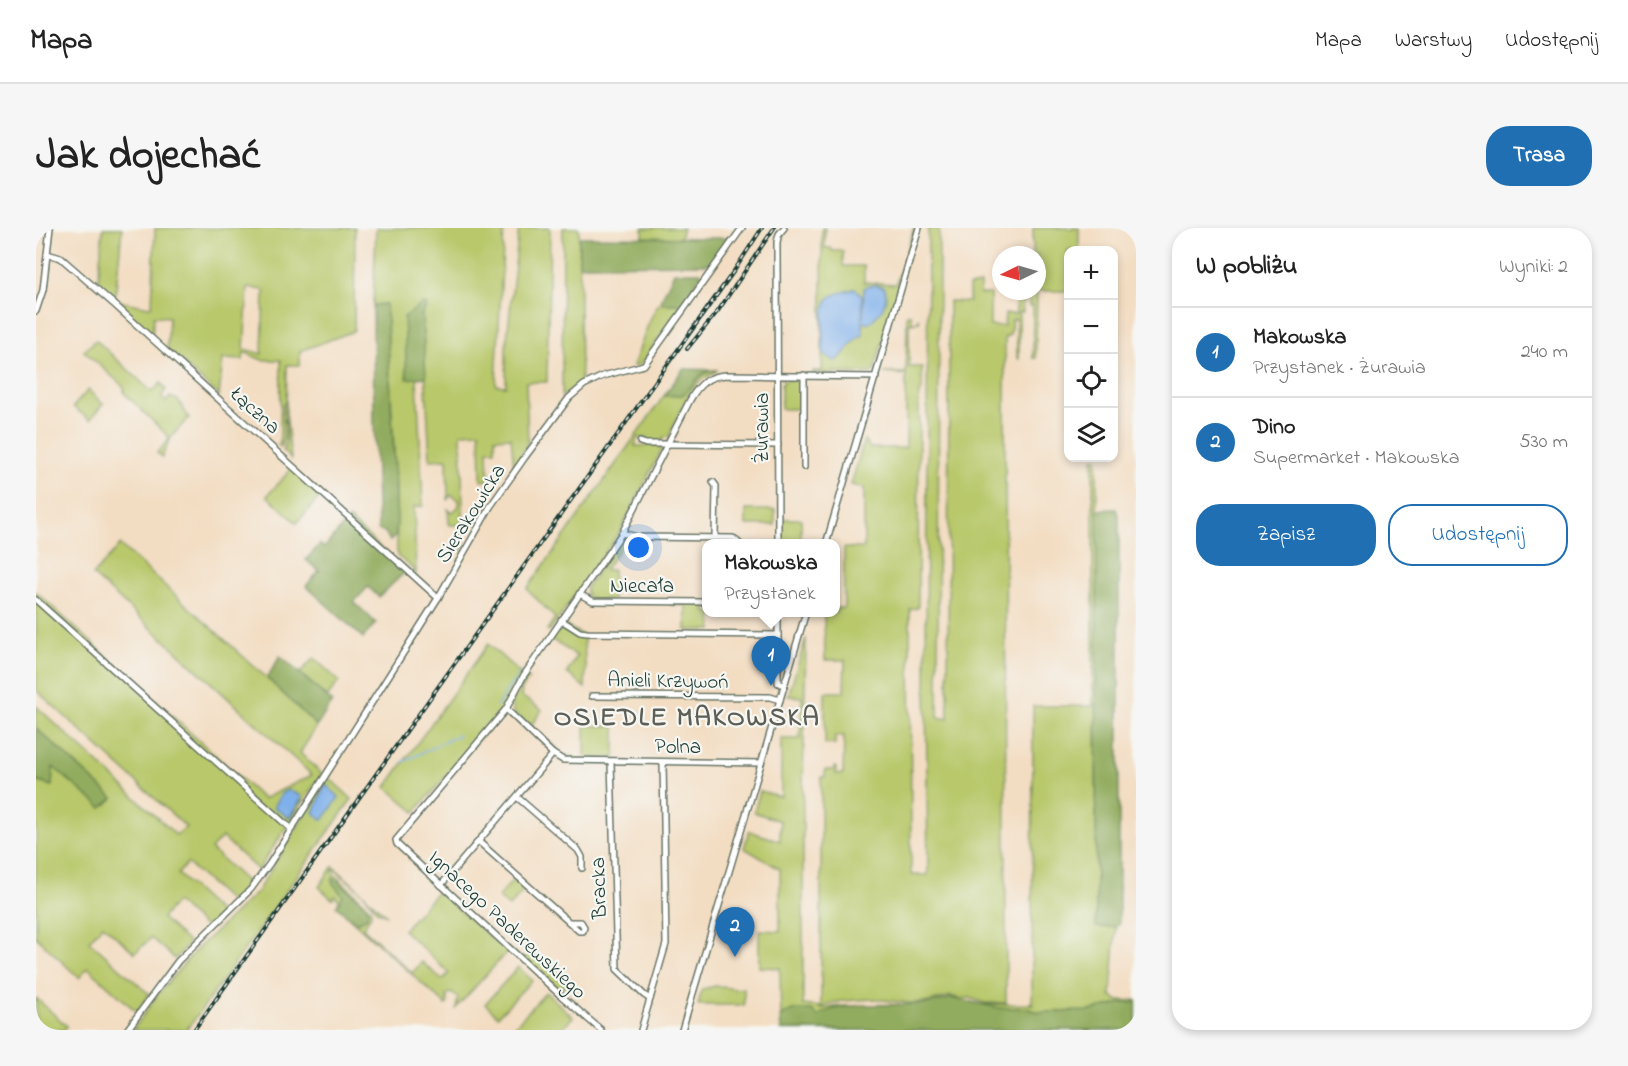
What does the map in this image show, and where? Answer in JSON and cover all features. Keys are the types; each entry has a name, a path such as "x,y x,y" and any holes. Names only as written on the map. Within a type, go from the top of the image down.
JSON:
{"street":[{"path":"36,311 43,290 50,228"},
{"name":"Sierakowicka","path":"127,1030 178,961 251,890 438,598 490,507 569,398 592,381 644,365 742,228"},
{"name":"Żurawia","path":"778,539 777,242 784,228"},
{"path":"827,539 919,228"},
{"name":"Łączna","path":"47,254 61,258 116,306 438,598"},
{"path":"770,310 778,312"},
{"path":"506,709 524,675 622,533 695,390 708,379 726,375 876,377"},
{"path":"804,375 804,467"},
{"path":"640,442 646,444 778,445"},
{"path":"713,482 716,486 715,537"},
{"path":"622,533 637,537 734,539"},
{"name":"Niecała","path":"579,594 593,601 702,602"},
{"path":"36,600 291,829"},
{"path":"778,617 778,683 784,685"},
{"path":"682,1030 804,617"},
{"path":"561,620 580,632 587,633 778,635"},
{"name":"Anieli Krzywoń","path":"592,696 767,697 780,700"},
{"name":"Polna","path":"506,709 553,754 560,759 572,762 761,763"},
{"name":"Ignacego Paderewskiego","path":"506,709 396,840 397,844 601,1030"},
{"path":"441,885 553,754"},
{"name":"Bracka","path":"611,762 617,969 650,999"},
{"path":"641,1030 666,944 663,762"},
{"path":"517,797 576,848 581,855 582,868"},
{"path":"478,841 569,922"}],"green space":[{"path":"103,228 122,228 115,300 149,307 152,306 155,228 355,228 354,331 300,351 300,365 287,365 286,412 291,459 283,451 286,442 285,402 283,405 284,440 281,447 278,445 280,443 281,360 262,360 244,352 243,360 223,359 219,396 167,349 169,317 154,316 152,335 98,285","holes":["248,288 264,290 262,354 244,349"]},
{"path":"376,228 504,228 496,385 506,386 506,348 519,228 550,228 547,382 526,382 528,442 514,467 511,437 495,438 495,450 488,450 489,481 481,480 480,432 461,433 464,548 462,551 460,525 449,525 448,508 453,512 459,506 459,500 451,495 448,499 447,459 430,460 422,314 425,309 422,304 407,378 417,378 423,506 414,507 416,574 397,556 396,485 386,304 373,305"},
{"path":"563,228 579,228 581,383 562,397"},
{"path":"643,228 683,228 680,238 643,237"},
{"path":"822,228 825,228 825,248 831,248 832,251 843,251 843,266 864,266 864,282 896,284 914,228 916,228 874,371 871,373 813,373 813,371 822,371"},
{"path":"928,228 939,228 938,718 948,718 949,301 969,302 969,286 980,284 980,294 990,294 990,326 1004,326 1005,314 1016,314 1016,300 1025,300 1022,303 1023,312 1019,312 1019,359 1017,358 1016,319 1012,320 1010,335 1005,337 1006,1003 984,1003 970,998 959,999 951,996 929,1002 910,1003 873,999 844,1001 831,1003 819,1009 840,1006 1035,1004 1030,1003 1032,1001 1033,706 1093,706 1093,462 1097,462 1096,927 1116,927 1111,996 1119,1001 1136,1000 1136,1030 781,1030 780,968 759,967 759,930 780,931 780,869 744,848 749,831 780,841 780,821 754,812 760,791 781,797 781,739 800,739 802,697 788,696 806,638 803,1005 821,1007 821,777 825,777 825,770 833,770 834,767 836,767 836,774 843,774 844,736 835,736 835,744 825,744 825,692 844,692 845,660 825,660 824,617 840,617 840,608 844,608 844,548 864,548 864,488 851,485 864,440 870,448 906,448 906,375 884,373 906,373 907,315 911,315 912,322 917,322 919,318 919,322 909,323 909,367 922,367 922,391 919,392 918,608 910,609 911,875 928,875 926,683"},
{"path":"1033,228 1079,228 1079,246 1064,246 1064,291 1046,291 1046,246 1033,246"},
{"path":"579,237 730,238 712,264 579,265"},
{"path":"674,272 700,272 702,274 682,304 663,304 661,300"},
{"path":"1029,300 1037,300 1036,358 1033,358 1033,306 1029,306"},
{"path":"386,304 397,520 396,535 390,541 385,532 378,529 374,421 373,305"},
{"path":"422,304 427,305 422,314 426,377 407,379 404,317"},
{"path":"658,304 682,304 643,361 639,366 633,366 649,322"},
{"path":"96,340 152,392 161,383 166,390 161,397 166,402 170,397 178,400 189,418 172,436 162,457 157,453 170,438 124,393 124,387 84,351"},
{"path":"683,369 717,370 704,373 682,395 664,396"},
{"path":"717,370 700,381 693,389 668,438 648,442 646,438 637,438 635,446 659,445 662,449 619,533 550,631 547,630 555,618 527,589 664,396 682,395 701,376"},
{"path":"785,380 796,380 800,385 800,409 781,409 781,385"},
{"path":"88,390 103,404 90,420 73,407"},
{"path":"292,468 321,495 297,523 267,496"},
{"path":"1116,509 1119,518 1119,922 1116,927 1096,927 1097,510"},
{"path":"746,510 775,510 775,525 746,525"},
{"path":"349,519 406,571 379,597 368,587 354,602 376,623 363,638 306,586 319,571 306,560 320,544 324,548"},
{"path":"782,519 801,519 801,539 781,539"},
{"path":"624,538 624,543 604,570 613,570 613,600 587,597 586,588 619,541"},
{"path":"120,545 317,726 300,753 322,774 258,870 222,837 211,849 248,883 232,903 187,863 178,874 221,914 205,927 176,902 162,918 189,943 175,959 151,938 135,953 103,925 89,941 149,994 137,1012 88,968 79,978 36,937 36,781 52,786 53,766 102,808 113,798 36,728 36,706 176,835 186,827 36,690 36,592 263,799 312,775 93,575"},
{"path":"671,603 702,603 702,617 712,617 712,630 686,630 686,605 671,605"},
{"path":"563,624 584,636 585,688 567,673 577,656 550,640"},
{"path":"488,644 522,675 501,713 497,713 496,719 415,812 386,787"},
{"path":"280,656 332,702 317,726 267,678"},
{"path":"314,658 339,681 327,698 300,673"},
{"path":"525,677 529,679 522,689 521,696 542,710 531,726 565,756 574,757 574,759 562,757 556,753 513,712 511,704"},
{"path":"585,726 615,726 615,758 585,756"},
{"path":"36,728 113,798 102,808 53,767 52,786 36,781"},
{"path":"328,777 352,799 200,1012 186,1030 133,1030 157,995 196,950 257,892"},
{"path":"333,866 359,890 334,869 332,872 371,909 371,915 363,928 412,973 422,962 442,980 449,973 403,930 438,891 507,952 456,1008 458,998 452,993 446,995 448,1003 446,1005 336,906 340,901 335,896 332,899 319,887"},
{"path":"333,878 366,906 367,917 356,923 336,906 343,896 332,882"},
{"path":"515,878 526,888 509,907 498,897"},
{"path":"366,897 384,913 387,915 377,911"},
{"path":"532,950 565,979 562,983 566,986 559,992 524,959"},
{"path":"518,967 532,980 498,1016 485,1004"},
{"path":"716,986 744,988 744,1005 698,1005 702,989"},
{"path":"546,992 573,1017 560,1030 512,1029"},
{"path":"36,998 67,1026 64,1030 36,1030"},
{"path":"951,998 1000,1008 1026,1008 1039,1012 1089,1011 1136,1002 1136,1030 781,1030 780,1017 792,1010 812,1010 818,1017 838,1008 852,1006 927,1004"}],"water":[{"path":"876,285 884,287 886,292 885,302 877,316 869,323 863,322 863,335 857,338 838,360 835,361 825,356 823,321 828,300 832,296 855,288 862,296 863,320 864,288"},
{"path":"325,784 339,797 323,820 314,813"},
{"path":"288,790 301,796 301,800 289,818 274,807 282,793"}],"waterway":[{"path":"497,706 519,673"},
{"path":"403,762 459,735"}],"railway":[{"path":"194,1030 736,268 762,228"},
{"path":"687,349 718,311 774,228"}],"place":[{"name":"Makowska","path":"771,686"},
{"name":"Dino","path":"735,957"}],"district":[{"name":"OSIEDLE MAKOWSKA","path":"687,716"}]}
